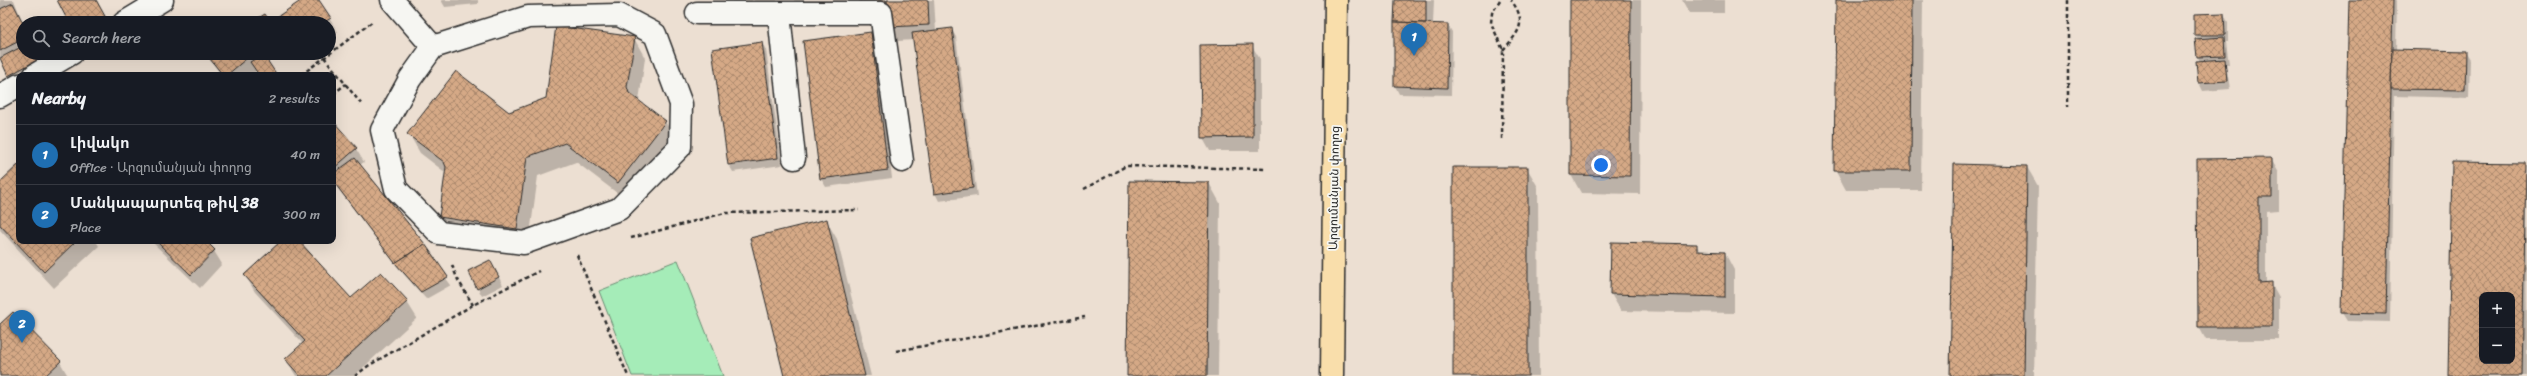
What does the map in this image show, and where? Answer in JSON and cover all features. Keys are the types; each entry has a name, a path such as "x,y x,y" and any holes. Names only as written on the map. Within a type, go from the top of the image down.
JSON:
{"main road":[{"name":"Արզումանյան փողոց","path":"1332,376 1336,0"}],"lane":[{"path":"136,16 162,0"},
{"path":"394,2 433,47"},
{"path":"697,13 881,13 902,161"},
{"path":"779,14 794,158"},
{"path":"620,15 655,34 681,104 680,147 619,209 524,243 440,233 396,189 382,130 410,79 433,47 528,17 620,15"},
{"path":"40,72 60,60"},
{"path":"0,95 16,87"}],"path":[{"path":"1500,0 1492,13 1491,23 1503,50 1502,138"},
{"path":"1503,50 1518,32 1520,22 1520,15 1511,0"},
{"path":"2068,0 2068,107"},
{"path":"336,48 394,2"},
{"path":"305,72 320,60"},
{"path":"326,60 382,130"},
{"path":"336,92 346,84"},
{"path":"1084,189 1126,166 1266,169"},
{"path":"628,239 725,213 859,210"},
{"path":"583,250 576,252 628,376"},
{"path":"355,376 368,366 473,305 542,270"},
{"path":"457,278 473,305"},
{"path":"896,351 1085,317"}],"green space":[{"path":"678,260 723,376 632,376 599,291"}],"building":[{"path":"57,0 96,0 105,16 65,16"},
{"path":"302,0 319,0 330,16 278,16"},
{"path":"860,0 886,0 886,2 860,4"},
{"path":"887,0 928,0 929,25 889,27"},
{"path":"1395,0 1426,0 1426,23 1394,22"},
{"path":"1570,0 1631,0 1630,176 1570,175"},
{"path":"1836,0 1912,0 1911,171 1834,171"},
{"path":"2349,0 2393,0 2386,314 2341,313"},
{"path":"13,3 20,16 16,16 16,43 0,51 0,9"},
{"path":"2224,13 2225,35 2194,35 2194,14"},
{"path":"1394,22 1448,24 1447,88 1394,86"},
{"path":"556,26 635,37 627,87 629,93 666,121 618,183 565,143 527,157 517,229 439,217 446,167 444,162 407,134 456,71 509,112 546,98"},
{"path":"952,28 973,188 934,194 912,33"},
{"path":"871,32 888,170 820,179 803,41"},
{"path":"2224,37 2225,56 2197,57 2195,39"},
{"path":"762,42 778,158 728,165 712,49"},
{"path":"1253,44 1253,137 1201,138 1200,45"},
{"path":"2392,49 2466,51 2465,90 2391,89"},
{"path":"16,50 16,60 37,60 8,76 0,58"},
{"path":"2225,59 2227,81 2198,83 2196,61"},
{"path":"211,60 245,60 231,72 221,72"},
{"path":"253,60 267,60 275,72 257,72 250,62"},
{"path":"336,124 357,148 336,166"},
{"path":"355,158 425,244 395,263 336,185 336,172"},
{"path":"2272,158 2272,197 2259,197 2259,283 2272,282 2272,327 2198,327 2197,159"},
{"path":"2452,162 2526,163 2522,376 2448,376"},
{"path":"1954,164 2027,166 2024,376 1950,376"},
{"path":"16,167 16,242 0,225 0,182"},
{"path":"1453,167 1528,167 1528,376 1453,376"},
{"path":"1129,181 1209,182 1207,376 1127,376"},
{"path":"827,219 865,376 784,376 750,238"},
{"path":"1611,242 1697,244 1697,251 1725,252 1725,297 1610,294"},
{"path":"18,244 73,244 44,272"},
{"path":"159,244 209,244 215,250 191,275"},
{"path":"278,244 302,244 351,298 381,272 408,301 326,376 300,376 285,359 305,341 244,275"},
{"path":"425,244 448,277 421,292 395,263"},
{"path":"490,260 499,277 477,289 468,271"},
{"path":"13,312 61,361 45,376 0,376 0,324"}],"place":[{"name":"Լիվակո","path":"1414,56"},
{"name":"Մանկապարտեզ թիվ 38","path":"22,343"}]}
